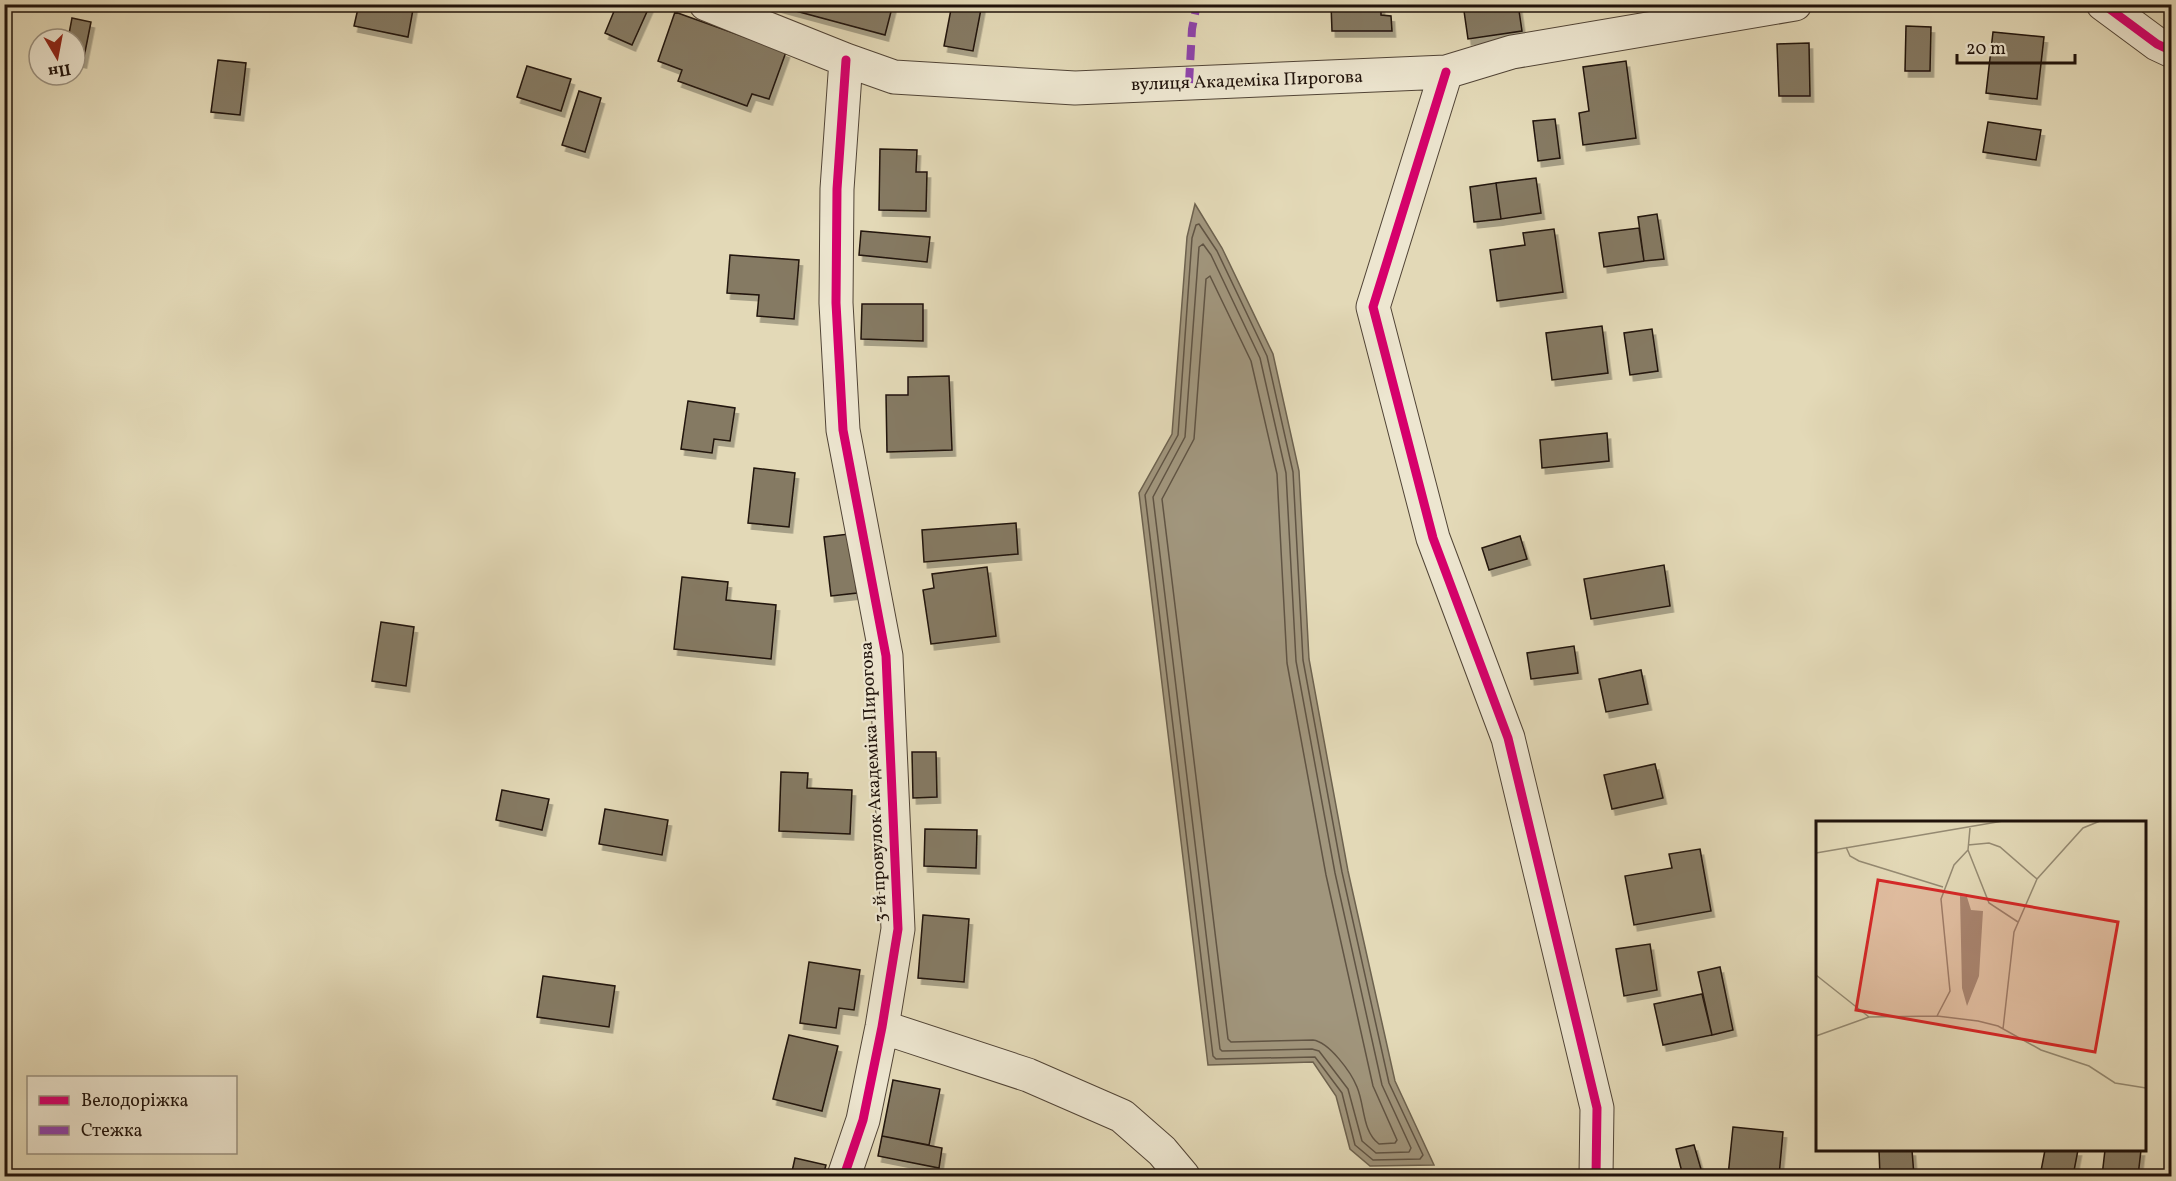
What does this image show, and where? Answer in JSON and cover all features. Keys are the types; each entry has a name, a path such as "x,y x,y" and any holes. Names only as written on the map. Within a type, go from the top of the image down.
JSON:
{"street":[{"name":"вулиця Академіка Пирогова","path":"706,4 894,77 1075,88 1446,72 1512,52 1796,4"},
{"path":"2103,4 2157,44 2172,51"},
{"name":"3-й провулок Академіка Пирогова","path":"844,1176 863,1120 882,1028 898,928 886,656 843,430 836,303 837,189 846,60"},
{"path":"1446,72 1373,307 1433,538 1508,738 1597,1108 1596,1176"},
{"path":"882,1028 1028,1075 1122,1116 1162,1151 1183,1176"}],"water":[{"path":"1195,204 1222,248 1273,354 1299,471 1309,659 1348,871 1395,1081 1434,1165 1370,1166 1350,1149 1336,1096 1313,1062 1208,1065 1139,493 1172,434 1187,237"}],"building":[{"path":"359,4 414,4 408,37 354,26"},
{"path":"617,4 650,5 632,45 605,33"},
{"path":"778,4 893,4 885,35 777,6"},
{"path":"952,4 982,4 973,51 944,46"},
{"path":"1331,4 1381,4 1381,15 1391,16 1392,31 1332,31"},
{"path":"1463,4 1518,4 1522,31 1468,39"},
{"path":"675,12 786,52 769,99 752,94 747,106 678,81 682,70 658,61"},
{"path":"72,18 91,22 87,42 87,27 70,27"},
{"path":"1906,26 1931,27 1930,71 1905,71"},
{"path":"1993,32 2044,37 2037,99 1986,93"},
{"path":"1809,43 1810,96 1779,96 1777,44"},
{"path":"218,60 246,63 240,115 211,112"},
{"path":"1626,61 1636,138 1583,145 1579,113 1589,111 1583,67"},
{"path":"527,66 571,79 561,111 517,97"},
{"path":"579,91 601,98 585,152 562,145"},
{"path":"1555,119 1560,158 1538,161 1533,121"},
{"path":"1988,122 2041,130 2036,160 1983,152"},
{"path":"880,149 917,150 916,172 927,172 926,211 879,210"},
{"path":"1536,178 1541,213 1501,219 1496,183"},
{"path":"1496,183 1501,219 1474,222 1470,187"},
{"path":"1657,214 1664,259 1644,261 1638,217"},
{"path":"1639,228 1644,261 1604,267 1599,233"},
{"path":"1554,229 1563,292 1497,301 1490,250 1525,245 1523,233"},
{"path":"861,231 930,237 927,262 859,255"},
{"path":"730,255 799,260 794,319 757,316 759,295 727,293"},
{"path":"862,304 923,304 923,341 861,339"},
{"path":"1602,326 1608,373 1552,380 1546,333"},
{"path":"1652,329 1658,371 1630,375 1624,333"},
{"path":"949,376 952,450 887,452 886,395 908,395 908,377"},
{"path":"688,401 735,408 730,441 714,439 712,453 681,449"},
{"path":"1607,433 1609,461 1542,468 1540,440"},
{"path":"754,468 795,473 789,527 748,523"},
{"path":"1016,523 1018,554 924,562 922,530"},
{"path":"849,534 857,593 831,596 824,537"},
{"path":"1520,536 1527,559 1489,570 1482,548"},
{"path":"1664,565 1670,606 1591,619 1584,579"},
{"path":"987,567 996,636 931,644 923,590 934,588 932,574"},
{"path":"682,577 728,582 726,600 776,605 771,659 674,649"},
{"path":"381,622 414,627 406,686 372,681"},
{"path":"1574,646 1578,673 1531,679 1527,653"},
{"path":"1641,670 1648,704 1606,712 1599,679"},
{"path":"912,752 936,752 937,797 913,798"},
{"path":"1655,764 1663,798 1612,809 1604,775"},
{"path":"781,772 808,773 807,788 852,790 850,834 779,831"},
{"path":"502,790 549,799 542,830 496,820"},
{"path":"605,809 668,820 662,855 599,844"},
{"path":"925,829 977,830 976,868 924,866"},
{"path":"1700,849 1711,911 1634,925 1625,876 1672,868 1669,854"},
{"path":"923,915 969,919 964,982 918,978"},
{"path":"1650,944 1657,990 1624,996 1616,949"},
{"path":"809,962 860,970 854,1010 839,1008 836,1028 800,1023"},
{"path":"1720,967 1733,1030 1712,1035 1698,972"},
{"path":"543,976 615,986 609,1027 537,1017"},
{"path":"1702,994 1712,1035 1663,1045 1654,1004"},
{"path":"789,1035 838,1046 822,1111 773,1099"},
{"path":"893,1080 940,1089 929,1145 882,1136"},
{"path":"1733,1127 1783,1132 1779,1176 1728,1176"},
{"path":"882,1136 942,1148 939,1168 878,1156"},
{"path":"1694,1145 1703,1176 1683,1176 1676,1149"},
{"path":"1879,1151 1912,1151 1914,1176 1880,1176"},
{"path":"2045,1151 2078,1151 2073,1176 2040,1176"},
{"path":"2105,1151 2141,1151 2138,1176 2102,1176"},
{"path":"795,1158 826,1165 823,1176 791,1176"}],"marked path":[{"path":"1189,83 1192,29 1197,4"}],"cycle path":[{"path":"2103,4 2157,44 2172,51"},
{"path":"844,1176 863,1120 882,1027 898,929 886,656 843,430 836,303 837,189 846,60"},
{"path":"1446,72 1373,307 1433,538 1508,738 1597,1108 1596,1176"}]}
